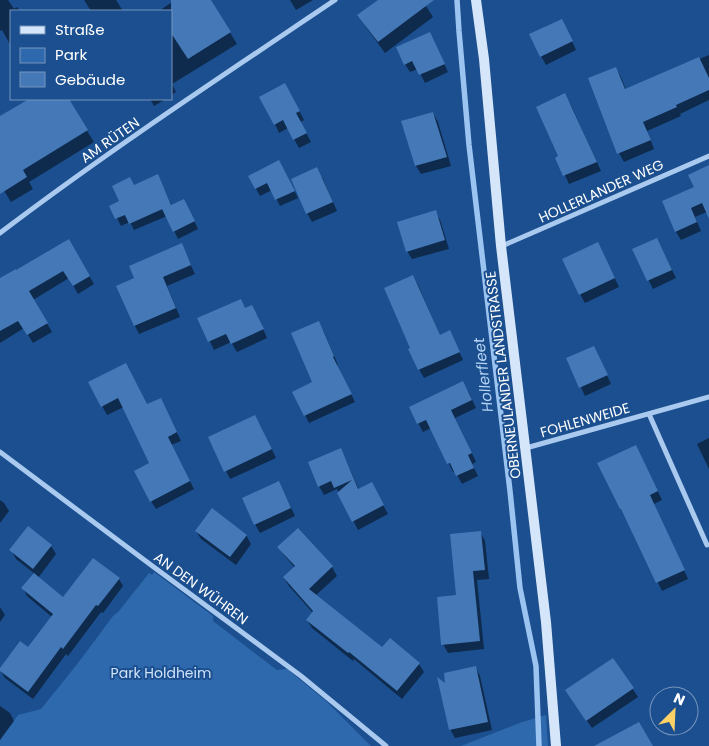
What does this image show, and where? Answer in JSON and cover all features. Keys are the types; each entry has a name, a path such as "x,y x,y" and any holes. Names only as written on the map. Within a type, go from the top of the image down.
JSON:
{"street":[{"name":"AM RÜTEN","path":"0,233 84,171 334,0"},
{"name":"OBERNEULANDER LANDSTRASSE","path":"476,0 484,60 501,246 546,622 556,746"},
{"name":"HOLLERLANDER WEG","path":"501,246 709,156"},
{"name":"FOHLENWEIDE","path":"526,448 709,397"},
{"name":"FOHLENWEIDE","path":"649,414 708,545"},
{"name":"AN DEN WÜHREN","path":"0,452 301,676 386,746"}],"green space":[{"name":"Park Holdheim","path":"154,572 213,616 213,621 277,670 287,669 326,701 371,746 0,746 0,740 18,715 41,709 113,616 149,573 152,575"},
{"path":"546,715 548,746 461,746 522,722"}],"building":[{"path":"171,0 211,0 231,32 188,59 172,35"},
{"path":"378,0 434,0 378,42 357,15"},
{"path":"562,19 573,41 540,57 529,34"},
{"path":"430,32 445,64 419,75 412,61 404,65 396,47"},
{"path":"699,57 709,78 709,90 643,122 651,140 617,154 588,78 616,67 625,89"},
{"path":"285,83 300,111 296,113 307,133 293,140 283,120 274,125 259,97"},
{"path":"565,93 597,162 563,176 555,158 558,156 536,107"},
{"path":"27,100 70,100 88,130 23,170 27,177 0,194 0,116"},
{"path":"433,112 447,157 415,166 401,121"},
{"path":"279,160 295,191 275,200 267,183 255,189 248,176"},
{"path":"709,165 709,219 702,203 691,208 697,222 675,232 662,201 694,187 688,175"},
{"path":"317,167 333,202 306,214 291,179"},
{"path":"158,174 171,205 184,199 195,221 173,232 162,209 129,224 125,215 115,219 109,206 119,201 112,186 130,177 134,185"},
{"path":"436,210 445,240 406,252 397,222"},
{"path":"657,238 672,270 647,281 632,249"},
{"path":"69,239 90,276 73,286 63,271 29,291 48,323 27,335 18,321 0,331 0,278"},
{"path":"598,242 615,278 579,295 562,259"},
{"path":"182,243 191,265 163,277 176,308 134,326 116,286 134,278 129,266"},
{"path":"413,275 440,335 450,330 460,352 418,370 384,288"},
{"path":"241,299 245,308 252,305 264,329 231,344 226,334 208,342 197,318"},
{"path":"319,321 333,357 352,394 304,416 292,392 312,382 291,333"},
{"path":"594,346 608,375 579,388 566,358"},
{"path":"126,363 147,404 161,398 177,432 168,437 190,481 150,502 134,471 149,463 118,398 101,407 88,382"},
{"path":"463,381 472,400 451,410 472,453 468,455 474,468 456,476 450,463 447,464 426,420 417,424 409,407"},
{"path":"255,415 272,449 224,472 208,437"},
{"path":"636,445 658,491 650,495 685,570 656,583 597,463"},
{"path":"341,448 358,489 372,482 384,505 352,522 337,493 352,480 334,488 331,481 318,487 308,462"},
{"path":"279,481 291,508 254,525 242,498"},
{"path":"212,508 247,535 230,557 195,531"},
{"path":"28,526 52,545 33,569 9,550"},
{"path":"298,528 333,566 309,589 382,647 390,638 420,663 397,691 306,620 313,611 283,577 295,566 277,547"},
{"path":"481,531 485,570 473,571 480,641 441,645 437,597 456,595 450,534"},
{"path":"93,558 120,578 98,606 96,605 63,649 61,647 28,692 0,671 0,668 20,641 28,647 53,614 21,588 34,573 63,597"},
{"path":"613,658 634,688 586,721 565,690"},
{"path":"476,666 488,722 449,730 437,677 445,683 444,673"},
{"path":"639,722 653,746 594,746"}],"waterway":[{"name":"Hollerfleet","path":"457,0 469,145 520,588 536,666 539,746"}]}
